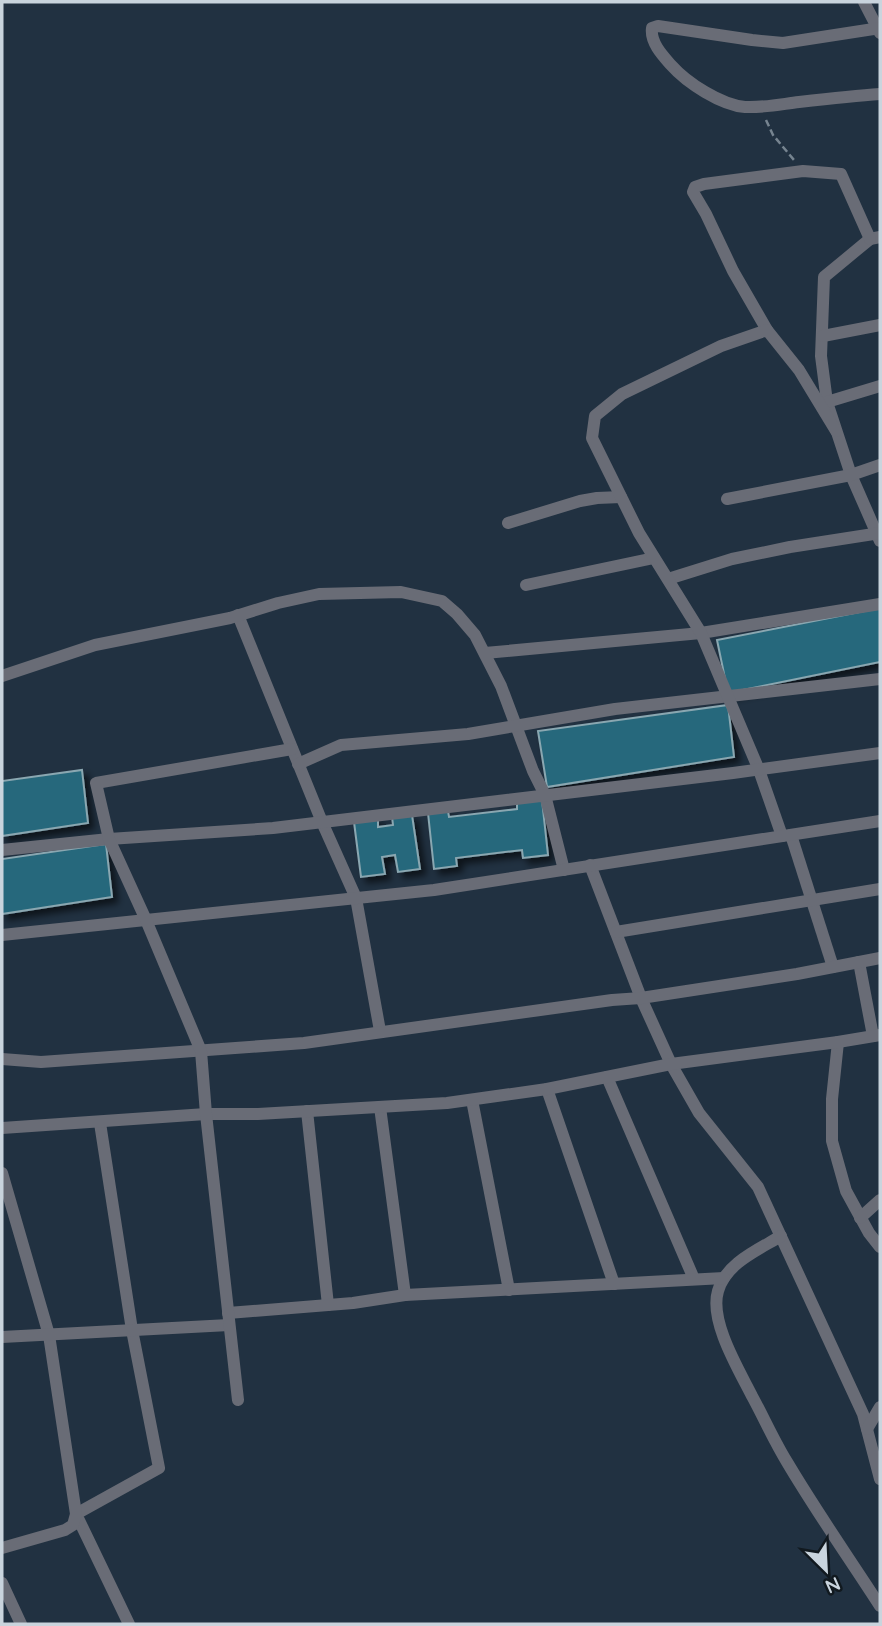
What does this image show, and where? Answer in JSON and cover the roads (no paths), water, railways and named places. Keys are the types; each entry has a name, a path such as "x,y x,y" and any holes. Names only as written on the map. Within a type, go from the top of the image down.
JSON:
{"street":[{"path":"864,2 879,30 783,43 658,26 652,28 652,34 655,44 681,76 724,102 744,107 880,94"},
{"path":"668,579 732,559 790,547 879,536 851,475 836,431 827,402 821,356 824,277 875,238 852,194 841,174 803,170 695,187 693,192 767,330 799,370 836,431"},
{"path":"823,336 880,325"},
{"path":"767,330 721,346 622,394 595,416 592,438 639,533 701,633 786,836 833,967"},
{"path":"827,402 880,386"},
{"path":"727,499 851,475 880,465"},
{"path":"508,523 580,501 621,497"},
{"path":"526,585 654,558"},
{"path":"2,676 94,645 238,615 319,594 401,592 442,601 475,635 501,686 545,795 564,870"},
{"path":"485,653 701,633 880,604"},
{"path":"238,615 322,822 356,898 380,1031"},
{"path":"298,764 341,745 468,734 615,709 880,679"},
{"path":"237,1400 201,1051 109,839 96,783 292,749"},
{"path":"2,850 109,839 274,828 880,753"},
{"path":"2,935 434,890 880,821"},
{"path":"590,865 641,998 671,1064 699,1113 758,1187 863,1414 880,1479"},
{"path":"616,932 880,889"},
{"path":"2,1059 41,1062 304,1043 641,998 880,958"},
{"path":"2,1128 206,1114 258,1114 446,1103 547,1089 671,1064 877,1035 859,962"},
{"path":"838,1042 832,1099 832,1141 846,1192 880,1247"},
{"path":"607,1077 694,1279"},
{"path":"547,1089 614,1284"},
{"path":"472,1100 509,1290"},
{"path":"380,1107 405,1295"},
{"path":"307,1111 328,1305"},
{"path":"2,1548 65,1530 73,1525 76,1514 159,1468 132,1330 100,1123"},
{"path":"2,1173 49,1335 76,1514 130,1624"},
{"path":"860,1218 880,1200"},
{"path":"781,1236 734,1265 724,1278 716,1303 719,1325 731,1355 786,1461 880,1606"},
{"path":"2,1337 132,1330 405,1295 724,1278"},
{"path":"867,1429 880,1407"},
{"path":"2,1583 21,1624"}]}
